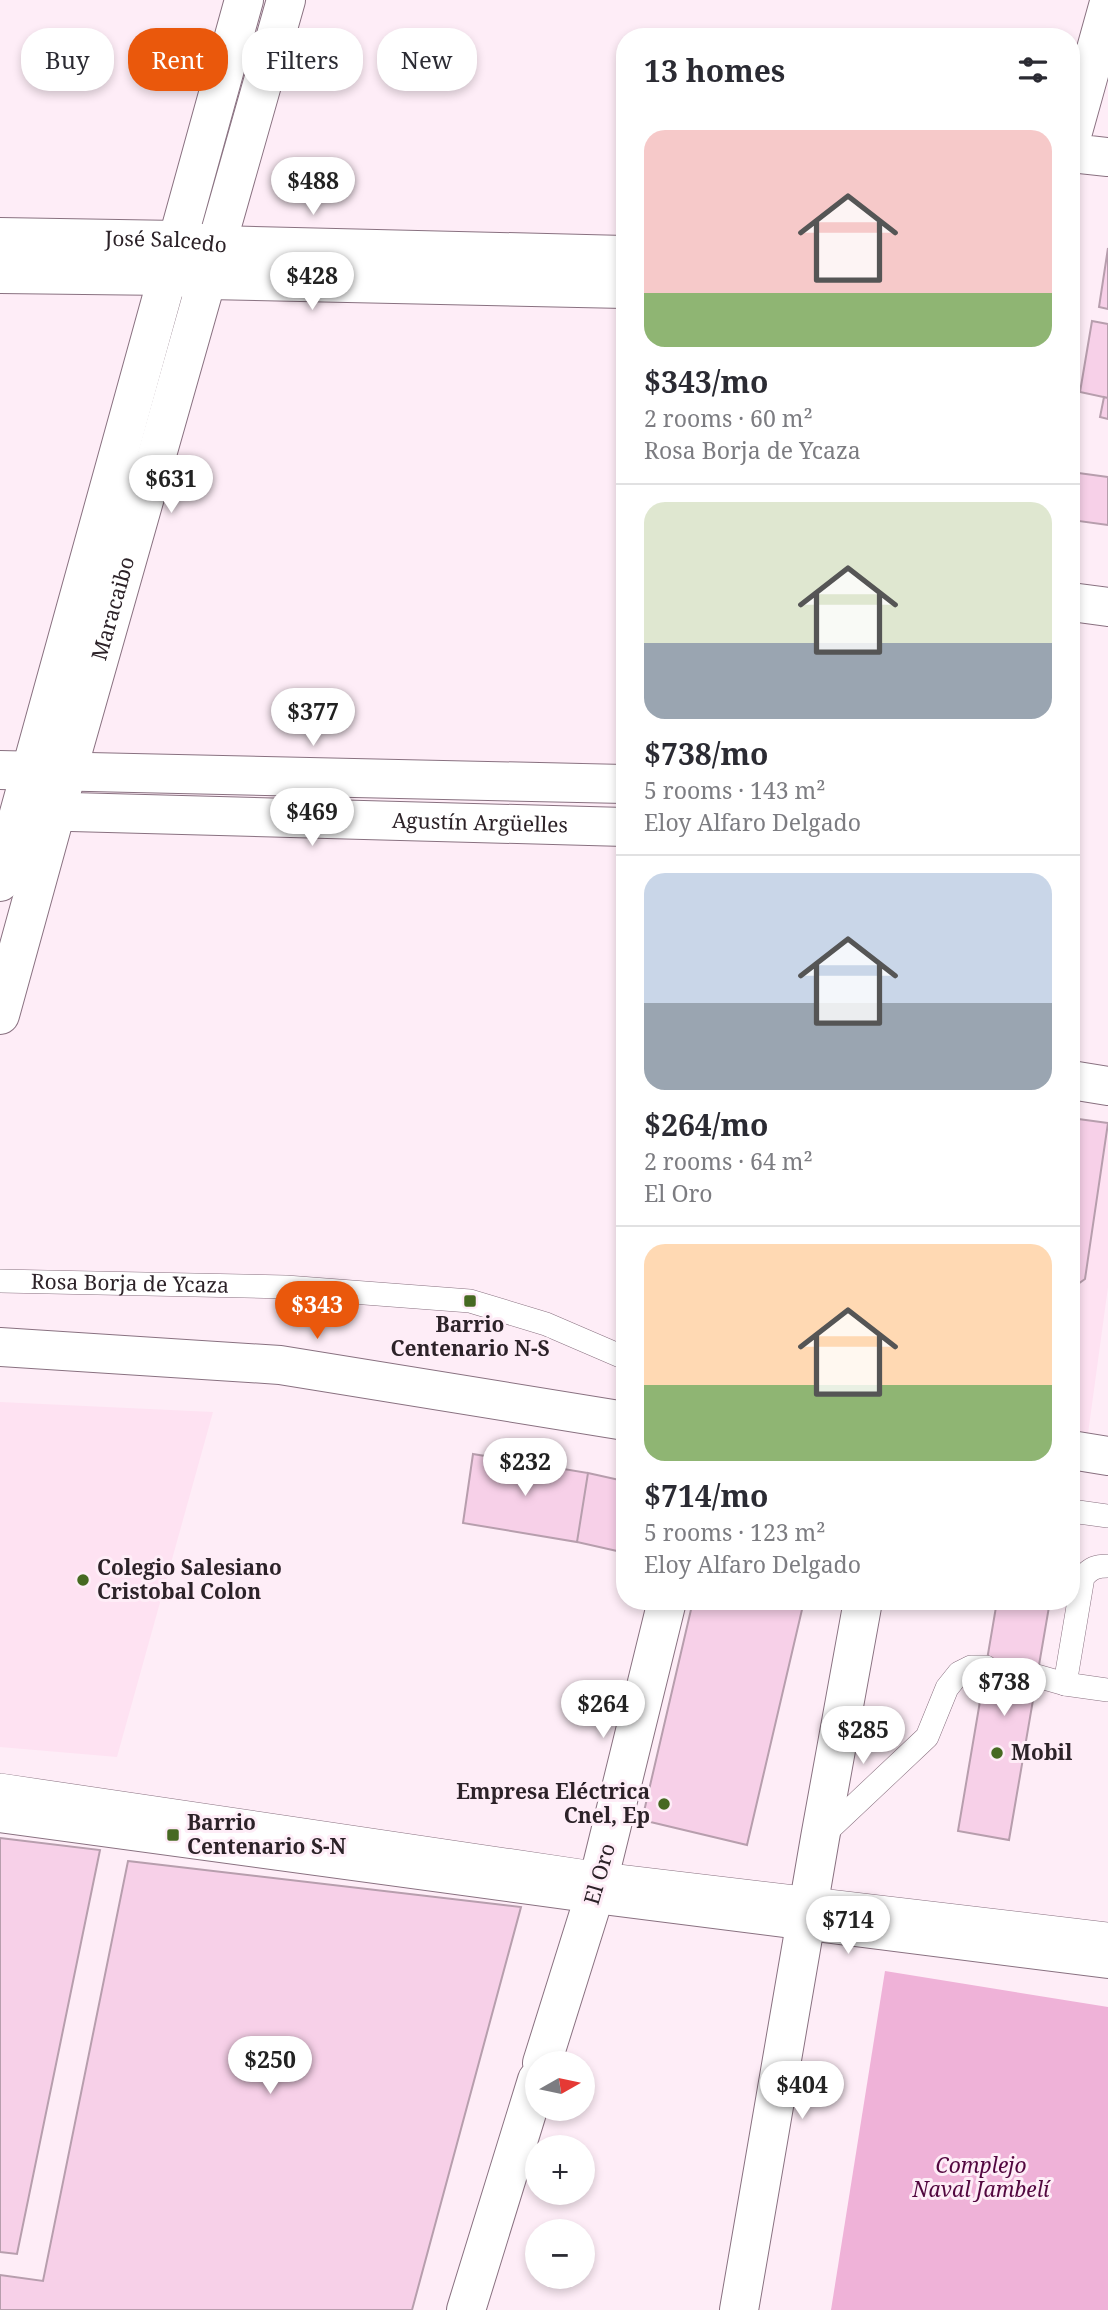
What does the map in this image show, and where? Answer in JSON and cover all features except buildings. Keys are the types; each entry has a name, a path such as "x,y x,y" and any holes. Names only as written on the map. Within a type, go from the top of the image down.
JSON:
{"street":[{"name":"Maracaibo","path":"0,1015 32,771 244,0"},
{"name":"Maracaibo","path":"32,771 213,263 286,0"},
{"path":"1080,107 1108,6"},
{"path":"1080,154 1108,157"},
{"name":"José Salcedo","path":"0,237 177,240 213,263 616,288"},
{"name":"José Salcedo","path":"0,274 168,276 213,263 616,255"},
{"path":"1080,603 1108,607"},
{"name":"Agustín Argüelles","path":"32,771 616,784"},
{"path":"484,823 485,781"},
{"name":"Maracaibo","path":"0,882 25,810"},
{"name":"Agustín Argüelles","path":"25,810 616,827"},
{"path":"1080,1081 1108,1086"},
{"path":"0,1347 280,1365 616,1420"},
{"path":"1080,1451 1108,1455"},
{"name":"El Oro","path":"546,2051 598,1884 665,1610"},
{"path":"739,2310 861,1610"},
{"path":"0,1813 808,1910 1108,1959"},
{"path":"466,2310 525,2119"}],"lane":[{"name":"Rosa Borja de Ycaza","path":"0,1281 286,1287 470,1301 546,1324 616,1354"},
{"path":"1080,1512 1108,1516"},
{"path":"1080,1595 1083,1577 1090,1569 1108,1566"},
{"path":"1065,1684 1077,1610"},
{"path":"820,1838 927,1737 947,1688 959,1673 971,1667 986,1667"},
{"path":"1037,1676 1065,1684 1108,1690"},
{"path":"0,1785 598,1884"},
{"path":"808,1910 1108,1934"}],"shaded area":[{"path":"1108,1124 1108,1287 1087,1441 1080,1440 1080,1283 1085,1279"},
{"name":"Colegio Salesiano Cristobal Colon","path":"0,1402 213,1412 117,1757 0,1747"}],"green space":[{"name":"Complejo Naval Jambelí","path":"885,1971 1108,2007 1108,2310 831,2310"}],"place":[{"name":"Barrio Centenario N-S","path":"470,1301"},
{"name":"Colegio Salesiano Cristobal Colon","path":"83,1580"},
{"name":"Mobil","path":"997,1753"},
{"name":"Empresa Eléctrica Cnel, Ep","path":"664,1804"},
{"name":"Barrio Centenario S-N","path":"173,1835"}]}
